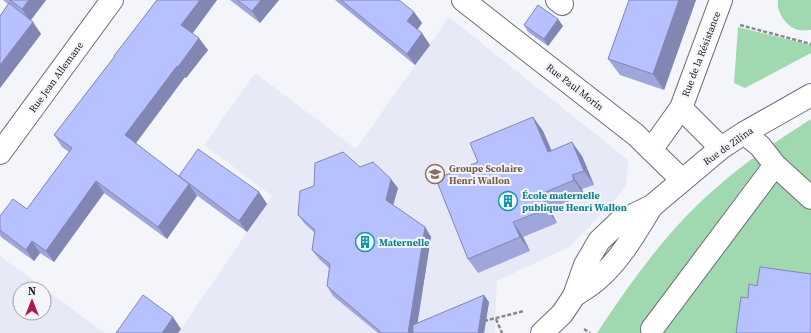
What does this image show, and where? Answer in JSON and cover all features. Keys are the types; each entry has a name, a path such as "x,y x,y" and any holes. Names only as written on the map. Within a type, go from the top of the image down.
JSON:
{"street":[{"name":"Rue Jean Allemane","path":"0,153 112,0"},
{"name":"Rue Paul Morin","path":"463,0 636,135 682,180"},
{"name":"Rue de la Résistance","path":"651,150 680,108 718,9"},
{"name":"Rue de Zilina","path":"542,333 560,324 574,296 585,265 599,241 619,222 652,206 721,148 744,133 811,95"},
{"name":"Rue de la Résistance","path":"680,108 721,148"},
{"path":"744,133 760,146 775,165 807,188"},
{"path":"652,329 775,165"}],"path":[{"path":"718,9 811,44"},
{"path":"481,322 531,308"},
{"path":"496,319 502,333"},
{"path":"583,329 590,333"}],"shaded area":[{"name":"Groupe Scolaire Henri Wallon","path":"449,17 628,160 626,187 571,246 497,281 495,333 178,333 272,196 204,145 255,73 356,149"},
{"path":"0,256 34,281 12,281 12,321 52,321 52,294 105,333 0,333"}],"green space":[{"path":"778,0 811,0 811,30 798,30 786,22 780,14"},
{"path":"738,27 811,45 811,53 745,88 734,83"},
{"path":"811,119 811,333 597,333 655,252 705,197 745,164"}],"building":[{"path":"10,0 29,0 22,9"},
{"path":"157,0 200,0 181,25 199,38 125,135 189,184 158,227 96,181 46,251 32,241 26,250 0,230 0,216 13,199 27,209 72,148 54,135"},
{"path":"237,0 261,0 252,11"},
{"path":"341,0 399,0 414,12 407,21 422,33 407,54"},
{"path":"629,0 679,0 653,74 608,59"},
{"path":"9,3 33,22 0,65 0,16"},
{"path":"538,5 558,19 544,39 524,25"},
{"name":"École maternelle publique Henri Wallon","path":"533,117 548,152 572,142 584,171 572,175 574,180 541,194 547,209 513,222 520,237 468,259 436,179 478,162 470,143"},
{"path":"198,149 259,192 239,221 179,176"},
{"name":"Maternelle","path":"343,152 360,167 373,162 391,179 386,200 425,227 408,333 382,333 327,286 330,264 312,250 315,230 298,215 300,191 314,186 315,163"},
{"path":"760,267 811,274 811,333 736,333 741,297 748,298 749,284 757,286"},
{"path":"143,295 173,317 162,333 116,333"},
{"path":"484,295 478,333 413,333 413,325"}],"place":[{"name":"Groupe Scolaire Henri Wallon","path":"435,174"},
{"name":"École maternelle publique Henri Wallon","path":"508,201"},
{"name":"Maternelle","path":"365,242"}]}
